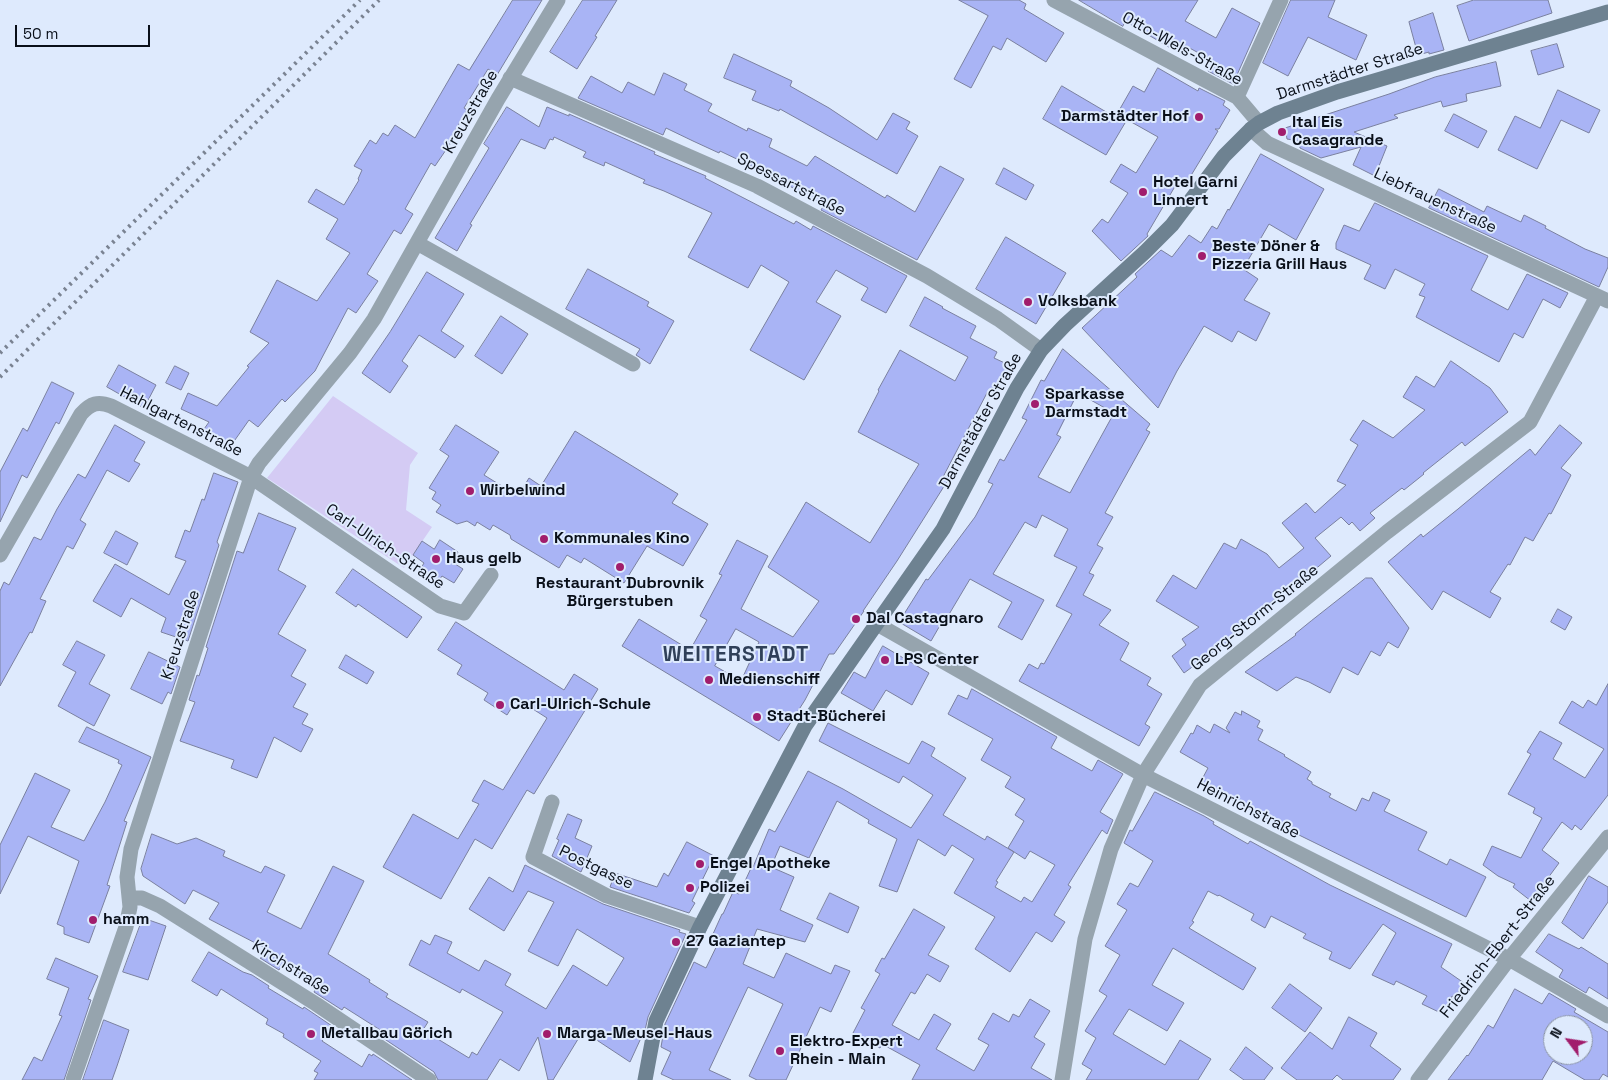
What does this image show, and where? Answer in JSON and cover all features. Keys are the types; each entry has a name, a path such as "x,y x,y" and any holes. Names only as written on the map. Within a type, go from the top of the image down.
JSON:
{"street":[{"name":"Kreuzstraße","path":"73,1080 126,927 130,907 127,877 132,849 251,477 259,463 344,361 364,334 510,78 558,0"},
{"name":"Otto-Wels-Straße","path":"1054,0 1237,97 1255,126"},
{"path":"1237,97 1281,0"},
{"name":"Darmstädter Straße","path":"645,1080 656,1021 700,928 805,726 943,529 1017,388 1041,350 1172,224 1224,156 1255,126 1278,113 1337,92 1608,12"},
{"name":"Spessartstraße","path":"510,78 766,190 927,276 998,319 1041,350"},
{"name":"Liebfrauenstraße","path":"1255,126 1267,143 1602,298"},
{"path":"417,243 633,364"},
{"name":"Georg-Storm-Straße","path":"1062,1080 1085,939 1111,849 1143,775 1200,685 1387,532 1530,422 1602,298"},
{"name":"Hahlgartenstraße","path":"0,555 81,414 92,403 104,403 111,406 251,477"},
{"name":"Carl-Ulrich-Straße","path":"251,477 440,606 464,613 491,575"},
{"name":"Heinrichstraße","path":"877,624 1143,775 1509,960 1608,1016"},
{"name":"Postgasse","path":"552,802 533,857 606,896 700,928"},
{"name":"Friedrich-Ebert-Straße","path":"1418,1080 1509,960 1608,837"},
{"name":"Kirchstraße","path":"130,898 142,898 160,906 316,1004 429,1080"}],"shaded area":[{"path":"333,396 418,453 410,465 406,510 432,527 404,568 267,478"}],"building":[{"path":"513,0 542,0 497,75 488,69 464,108 467,110 448,143 450,144 435,166 431,163 405,209 413,214 401,234 394,230 367,274 378,281 356,313 348,308 315,371 285,402 282,399 258,427 249,420 230,447 204,429 209,422 181,409 188,393 217,406 249,367 247,366 269,343 250,332 277,280 317,301 350,253 326,239 338,219 308,202 316,189 344,205 359,180 362,170 354,166 370,140 376,144 383,133 388,136 395,125 415,138 458,64 469,70"},
{"path":"583,0 617,0 577,69 550,52"},
{"path":"959,0 1019,0 1026,4 1024,9 1064,33 1046,62 1007,38 1001,50 993,46 971,88 954,79 988,16"},
{"path":"1079,0 1198,0 1185,21 1216,38 1232,8 1260,23 1233,84 1208,71 1213,61 1177,41 1172,49 1125,21 1123,26"},
{"path":"1291,0 1335,0 1328,17 1367,35 1356,60 1308,37 1288,76 1263,63"},
{"path":"1474,0 1548,0 1552,13 1469,41 1457,6"},
{"path":"1433,13 1444,50 1418,55 1409,22"},
{"path":"1557,44 1564,67 1538,75 1531,51"},
{"path":"734,54 792,81 790,86 829,108 877,140 893,113 910,122 906,129 918,136 897,174 780,109 779,111 752,100 756,91 724,78"},
{"path":"1496,62 1501,86 1466,94 1467,101 1443,107 1441,101 1394,115 1398,118 1354,132 1387,146 1375,176 1353,165 1361,147 1321,158 1300,148 1299,141 1287,139 1285,128 1435,77"},
{"path":"1158,68 1198,91 1199,88 1225,101 1223,105 1230,110 1219,129 1215,129 1218,131 1184,187 1177,183 1147,234 1148,236 1121,261 1092,231 1102,219 1108,223 1128,193 1110,182 1121,164 1136,173 1158,137 1117,114 1133,86 1144,92"},
{"path":"664,73 687,84 684,90 712,104 708,111 747,131 748,128 772,139 769,147 807,166 815,156 885,198 887,195 915,212 940,166 964,179 917,260 821,210 824,205 764,172 666,128 663,135 578,98 591,76 622,93 628,82 654,95"},
{"path":"1062,86 1125,123 1106,155 1043,119"},
{"path":"1558,90 1600,110 1589,133 1561,120 1537,169 1498,150 1515,116 1540,128"},
{"path":"507,107 539,127 547,107 569,116 569,114 706,176 705,178 794,224 796,221 811,230 813,226 907,276 886,313 861,300 868,288 836,270 816,302 841,316 804,380 750,350 789,282 761,265 748,288 688,257 712,213 643,183 645,180 605,162 604,166 583,157 586,152 554,137 553,140 550,139 545,149 521,139 470,224 472,225 457,251 435,238 489,148 484,144"},
{"path":"1454,114 1487,131 1478,148 1445,131"},
{"path":"1261,154 1324,189 1296,240 1269,224 1243,269 1258,279 1244,300 1270,313 1256,341 1238,331 1232,342 1204,326 1177,371 1158,408 1082,328 1137,277 1135,274 1161,250 1172,257 1189,235 1201,243 1212,226 1217,229"},
{"path":"1004,168 1034,185 1026,200 996,184"},
{"path":"1439,189 1484,212 1487,206 1521,222 1524,215 1585,249 1608,258 1608,267 1599,287 1429,208"},
{"path":"1375,203 1488,256 1471,290 1508,310 1527,274 1568,293 1560,308 1543,299 1523,338 1514,333 1499,362 1416,317 1425,297 1419,295 1425,284 1395,269 1385,289 1364,279 1371,265 1336,249 1336,243 1344,225 1359,231"},
{"path":"1006,237 1066,273 1036,324 976,289"},
{"path":"588,269 649,302 647,306 674,321 650,364 636,355 640,349 566,309"},
{"path":"427,272 464,294 441,331 464,346 455,358 419,335 402,361 408,366 390,393 362,373"},
{"path":"925,297 976,326 970,338 997,352 994,358 1009,365 994,394 988,391 943,477 948,480 864,611 834,654 829,654 805,700 779,741 622,646 639,619 690,650 707,620 700,616 722,575 719,574 737,540 768,556 741,609 793,637 819,601 768,567 806,502 870,543 919,464 858,432 900,350 955,381 968,357 910,326","holes":["736,629 759,642 741,681 715,666"]},
{"path":"501,316 528,334 502,374 475,356"},
{"path":"1063,349 1150,424 1146,430 1150,432 1105,513 1113,517 1097,545 1103,548 1089,573 1094,575 1083,595 1111,610 1099,625 1129,643 1120,660 1151,678 1147,685 1162,694 1145,724 1150,727 1139,746 1019,681 1029,664 1038,669 1041,663 1044,664 1072,614 1056,606 1077,567 1054,556 1068,529 1042,515 1036,528 1025,522 993,574 1044,600 1022,640 998,627 1012,602 970,579 931,641 899,622 926,579 928,580 975,517 993,484 988,482 1000,459 1004,461 1027,420 1022,418 1041,380 1044,381","holes":["1078,393 1114,413 1070,493 1038,477 1061,437 1057,435"]},
{"path":"1451,361 1490,388 1508,412 1465,446 1462,442 1404,490 1402,488 1370,513 1375,518 1360,531 1352,522 1349,525 1341,517 1315,538 1331,556 1236,629 1239,632 1221,647 1184,673 1172,656 1186,645 1182,639 1199,627 1156,601 1173,575 1196,589 1224,543 1236,549 1241,539 1267,554 1279,568 1304,548 1282,523 1306,503 1315,513 1346,485 1337,481 1358,445 1350,440 1363,420 1393,438 1425,410 1403,397 1416,376 1434,387"},
{"path":"119,365 156,385 144,408 107,387"},
{"path":"175,366 189,373 181,390 166,383"},
{"path":"52,382 74,393 59,424 56,422 27,478 22,475 0,522 0,472 23,428 27,431"},
{"path":"115,425 145,442 134,461 140,464 129,482 107,470 80,520 86,524 73,549 67,546 40,599 46,601 32,633 30,632 0,686 0,591 4,582 9,585 34,537 41,540 78,474 85,478"},
{"path":"456,425 499,452 484,475 518,496 529,478 541,486 575,431 678,494 672,503 708,524 683,566 647,546 624,583 584,558 581,563 567,555 559,568 511,539 510,535 493,525 490,530 477,522 475,526 467,521 457,524 436,512 441,505 432,499 436,492 429,488 449,456 440,450"},
{"path":"1560,425 1582,443 1561,468 1571,475 1551,514 1549,513 1533,541 1525,537 1510,565 1508,564 1490,592 1501,598 1490,618 1443,591 1432,610 1388,562 1421,534 1423,537 1530,449 1535,455"},
{"path":"214,473 238,482 217,542 219,545 188,641 161,632 166,618 131,598 121,617 93,601 115,564 169,595 186,561 175,557 185,530 190,532"},
{"path":"259,513 296,528 278,570 306,586 278,634 306,650 291,676 306,684 293,707 308,714 302,724 313,729 301,752 274,737 257,778 231,768 234,760 180,741 195,702 189,700 197,675 199,676 208,648 206,647 237,551 243,553"},
{"path":"116,531 138,543 127,565 104,553"},
{"name":"Haus gelb","path":"440,540 458,552 452,562 463,569 454,583 442,576 439,580 421,568 424,563 413,555 422,541 434,549"},
{"path":"353,569 422,617 407,638 358,604 356,607 336,593"},
{"path":"1366,578 1372,578 1409,628 1398,648 1388,642 1380,656 1371,651 1358,675 1343,667 1330,693 1296,677 1277,691 1245,672 1296,635"},
{"path":"1558,609 1572,617 1565,630 1551,622"},
{"path":"456,622 564,690 574,674 598,689 534,794 527,790 492,849 475,839 441,899 383,867 413,814 458,839 479,804 472,801 484,780 503,790 547,718 517,699 507,715 484,700 488,693 457,674 462,665 438,650"},
{"path":"77,641 105,655 89,684 110,695 94,726 58,706 76,672 63,665"},
{"path":"883,646 929,673 912,705 886,690 873,711 841,693 854,672 865,678"},
{"path":"149,652 180,667 171,694 168,692 162,704 131,689"},
{"path":"346,655 374,672 367,684 339,668"},
{"path":"1608,684 1608,795 1581,830 1575,825 1572,830 1562,822 1542,850 1559,863 1531,901 1513,887 1515,884 1498,876 1483,865 1492,846 1521,858 1542,818 1533,813 1535,808 1508,794 1531,754 1527,752 1540,731 1562,743 1553,759 1585,778 1604,749 1559,723 1572,701 1583,708 1588,700 1596,705"},
{"path":"972,689 1057,737 1051,748 1092,771 1098,760 1123,774 1100,812 1113,820 1107,834 1102,830 1068,885 1071,887 1054,915 1065,922 1052,942 1036,932 1010,972 975,949 995,917 954,893 974,859 952,845 945,856 918,839 897,892 879,886 897,839 868,823 869,820 837,801 809,858 780,846 771,867 794,877 780,910 813,925 805,942 757,929 743,964 774,978 786,953 831,974 835,965 850,971 831,1012 820,1007 786,1080 757,1080 749,1076 783,1004 748,987 709,1070 731,1080 674,1080 661,1074 671,1052 661,1047 665,1024 694,962 706,968 721,937 713,934 733,892 739,894 769,829 775,832 808,771 911,828 933,795 903,776 899,783 819,741 828,723 909,764 922,741 935,748 931,756 966,778 943,815 985,840 987,836 1014,852 996,881 998,882 995,887 1021,902 1024,897 1032,902 1055,865 1030,851 1025,859 1008,848 1024,821 1015,815 1025,799 1005,787 1011,777 981,760 993,739 948,714 958,695 967,699"},
{"path":"1242,711 1260,721 1257,727 1263,730 1258,740 1311,772 1307,779 1312,784 1331,794 1329,797 1356,811 1362,798 1369,801 1373,792 1390,800 1384,811 1427,832 1418,850 1447,865 1450,859 1486,877 1466,917 1301,836 1200,783 1208,768 1180,752 1191,733 1193,734 1197,725 1210,733 1214,724 1230,733 1226,728 1235,712 1241,715"},
{"path":"87,727 151,757 124,821 127,822 107,885 110,886 89,943 64,934 64,927 57,924 79,861 28,836 0,894 0,845 35,773 70,790 51,827 84,841 105,802 122,765 118,763 119,760 79,742"},
{"path":"1155,792 1204,816 1214,822 1213,824 1248,844 1250,841 1330,885 1452,944 1441,967 1464,983 1455,998 1452,996 1443,1014 1422,1004 1427,996 1396,981 1394,985 1372,975 1396,933 1383,924 1350,969 1329,959 1332,952 1303,938 1306,934 1271,916 1265,928 1251,920 1254,914 1208,891 1192,921 1194,922 1189,928 1256,968 1243,990 1173,948 1152,985 1184,1003 1167,1031 1129,1009 1113,1034 1165,1065 1180,1040 1211,1059 1198,1080 1086,1080 1092,1070 1082,1064 1096,1038 1085,1031 1107,996 1099,991 1120,955 1105,946 1127,910 1117,904 1130,883 1138,887 1153,861 1124,843 1130,830 1132,831"},
{"path":"568,814 582,820 575,838 592,846 581,872 552,856"},
{"path":"152,834 177,844 196,838 225,851 223,856 261,873 265,866 285,875 267,912 301,929 333,866 364,881 328,954 370,980 369,982 388,994 386,997 428,1022 423,1030 469,1058 472,1052 477,1055 503,1012 462,989 460,993 409,965 421,940 430,945 435,935 452,942 447,953 479,971 485,960 511,974 505,985 546,1009 573,965 607,986 624,958 577,929 558,966 528,951 554,902 528,891 504,931 469,909 489,877 513,892 525,865 603,904 680,930 679,932 686,934 648,1017 643,1039 641,1038 630,1062 583,1031 553,1080 548,1080 538,1037 519,1071 500,1059 487,1080 438,1080 434,1072 383,1038 385,1033 344,1007 342,1010 314,992 318,984 282,965 279,970 260,958 264,955 262,954 265,948 209,919 219,903 193,890 185,904 143,876 141,869"},
{"path":"687,842 714,856 692,901 695,903 689,913 610,887 615,873 657,887 664,873 668,876"},
{"path":"1589,876 1608,887 1608,902 1583,939 1562,923"},
{"path":"830,893 859,907 848,933 817,919"},
{"path":"914,909 945,927 928,955 949,966 940,982 927,974 915,994 911,992 892,1025 919,1040 934,1014 951,1024 936,1049 974,1071 989,1045 978,1039 993,1013 1009,1022 1013,1014 1019,1017 1030,999 1050,1011 1034,1037 1045,1044 1031,1068 1052,1080 912,1080 920,1065 882,1044 880,1048 853,1033 865,1010 861,1008 880,974 875,971"},
{"path":"143,918 166,926 148,980 123,972"},
{"path":"1549,934 1579,949 1581,947 1608,964 1608,999 1589,987 1586,993 1559,977 1563,970 1536,952"},
{"path":"209,952 243,972 252,975 269,986 268,988 303,1009 304,1007 332,1026 322,1041 362,1067 369,1054 372,1056 373,1054 412,1080 314,1080 318,1073 314,1071 321,1061 283,1037 284,1034 266,1024 268,1019 221,989 217,996 192,981"},
{"path":"56,958 98,976 88,999 91,1000 64,1080 22,1080 34,1057 42,1061 62,1016 59,1015 69,988 47,979"},
{"path":"1290,984 1322,1008 1305,1032 1272,1008"},
{"path":"1515,989 1542,1004 1549,993 1576,1009 1574,1012 1579,1015 1543,1015 1543,1065 1551,1065 1542,1080 1448,1080 1468,1056 1488,1025 1493,1028"},
{"path":"1349,1017 1377,1033 1370,1046 1401,1069 1393,1080 1343,1080 1337,1075 1332,1080 1297,1080 1281,1068 1310,1032 1332,1049"},
{"path":"104,1020 129,1030 117,1066 112,1080 83,1080"},
{"path":"1593,1023 1608,1032 1608,1077 1603,1074 1599,1080 1585,1080 1560,1065 1593,1065"},
{"path":"1246,1047 1273,1068 1264,1080 1244,1080 1230,1070"}],"railway":[{"path":"0,353 360,0"},
{"path":"0,377 379,0"}],"place":[{"name":"Darmstädter Hof","path":"1199,117"},
{"name":"Ital Eis Casagrande","path":"1282,132"},
{"name":"Hotel Garni Linnert","path":"1143,192"},
{"name":"Beste Döner & Pizzeria Grill Haus","path":"1202,256"},
{"name":"Volksbank","path":"1028,302"},
{"name":"Sparkasse Darmstadt","path":"1035,404"},
{"name":"Wirbelwind","path":"470,491"},
{"name":"Kommunales Kino","path":"544,539"},
{"name":"Haus gelb","path":"436,559"},
{"name":"Restaurant Dubrovnik Bürgerstuben","path":"620,567"},
{"name":"Dal Castagnaro","path":"856,619"},
{"name":"LPS Center","path":"885,660"},
{"name":"Medienschiff","path":"709,680"},
{"name":"Carl-Ulrich-Schule","path":"500,705"},
{"name":"Stadt-Bücherei","path":"757,717"},
{"name":"Engel Apotheke","path":"700,864"},
{"name":"Polizei","path":"690,888"},
{"name":"hamm","path":"93,920"},
{"name":"27 Gaziantep","path":"676,942"},
{"name":"Metallbau Görich","path":"311,1034"},
{"name":"Marga-Meusel-Haus","path":"547,1034"},
{"name":"Elektro-Expert Rhein - Main","path":"780,1051"}],"district":[{"name":"WEITERSTADT","path":"736,655"}]}
